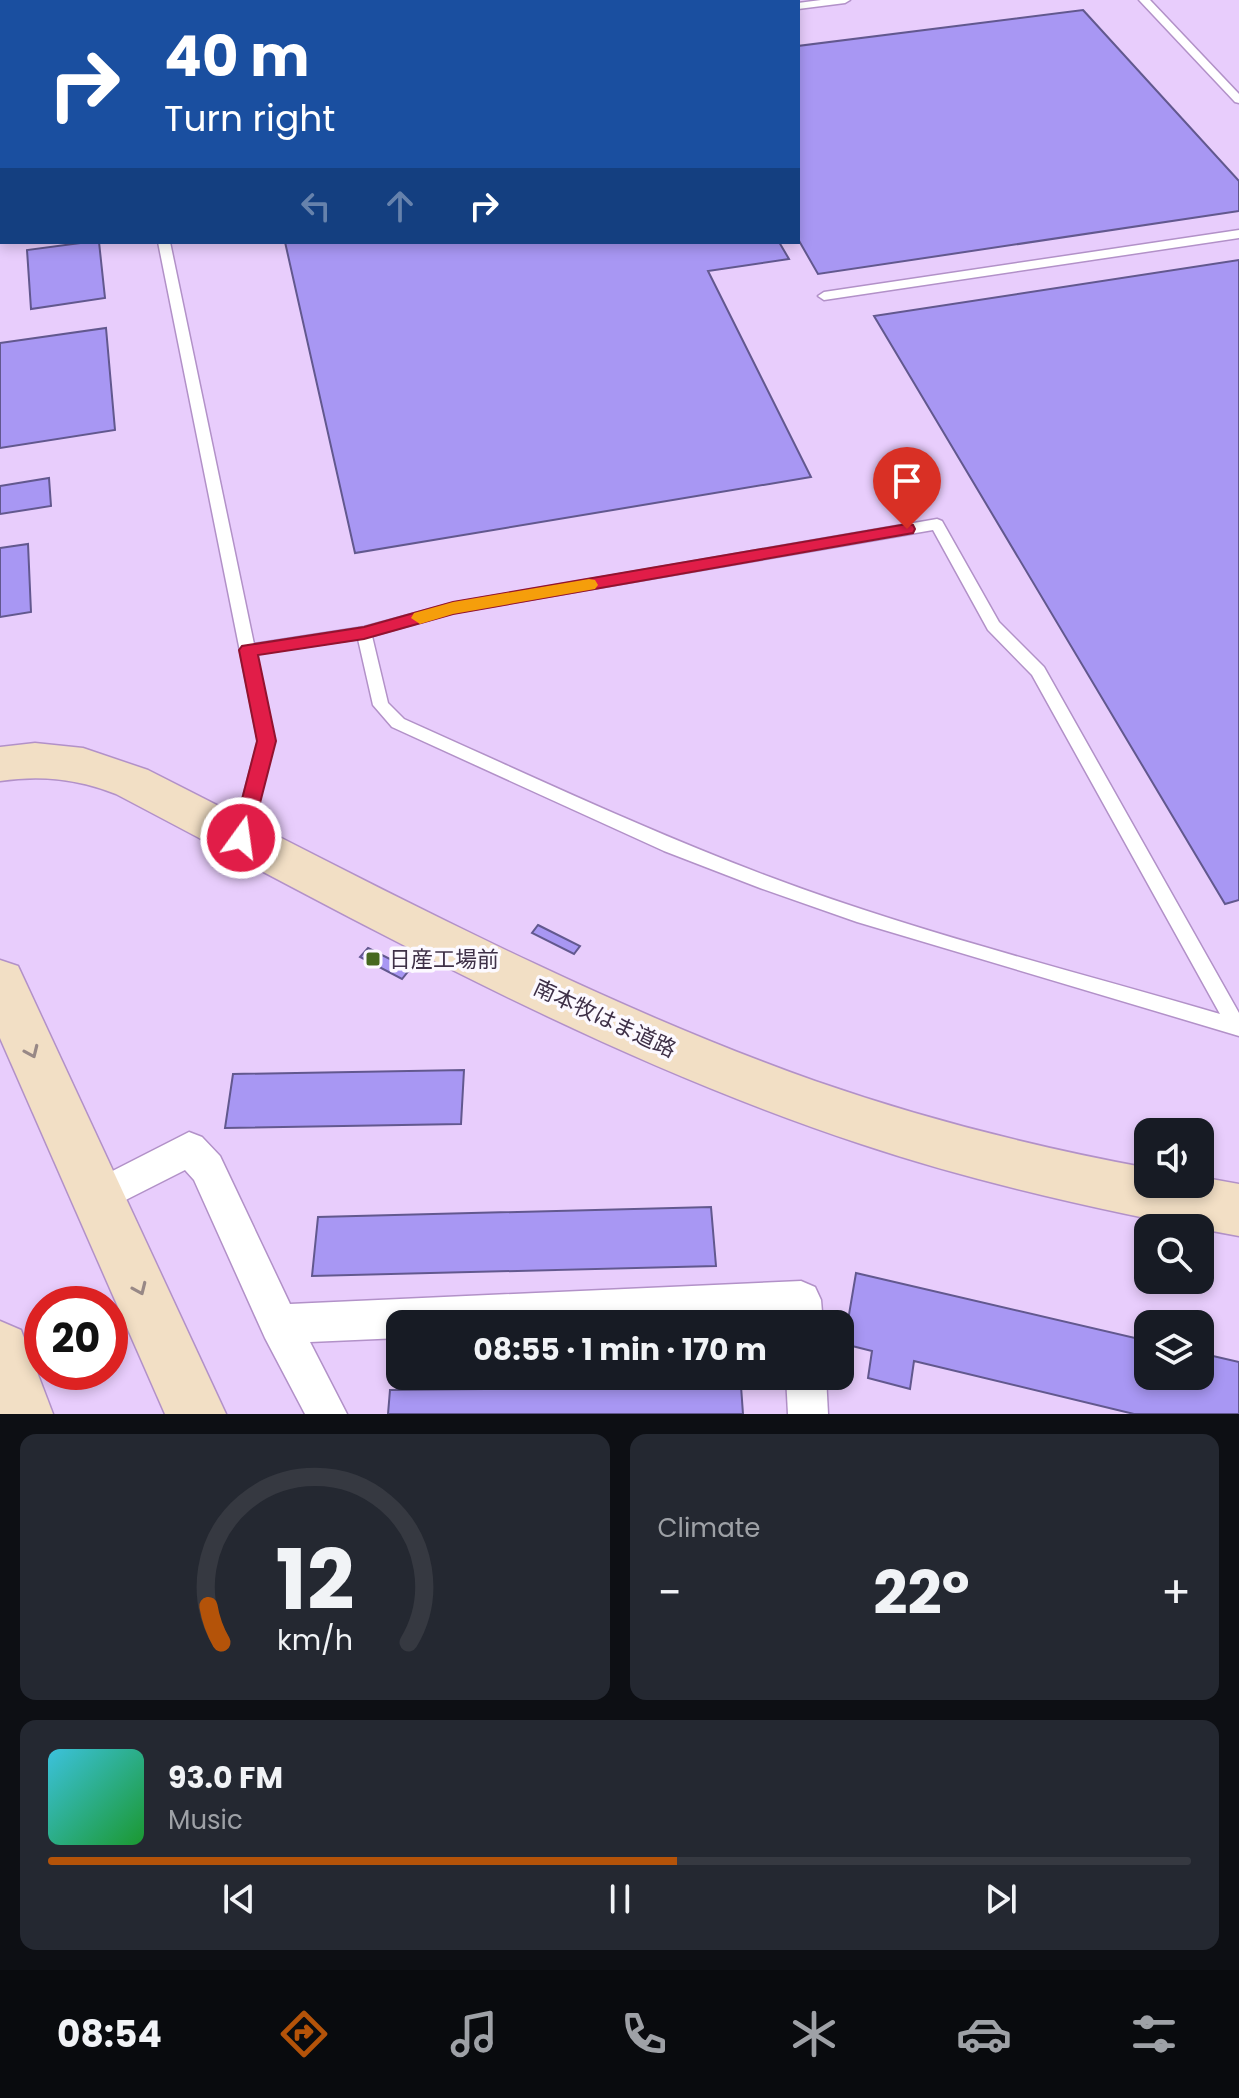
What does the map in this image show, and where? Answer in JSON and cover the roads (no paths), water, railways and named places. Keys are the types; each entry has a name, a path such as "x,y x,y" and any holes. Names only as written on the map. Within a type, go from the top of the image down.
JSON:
{"street":[{"name":"南本牧はま道路","path":"0,764 57,758 132,782 545,991 667,1047 807,1102 983,1156 1115,1189 1239,1210"},
{"path":"0,981 196,1414"},
{"path":"98,1197 189,1149 207,1168 279,1324 327,1414"},
{"path":"584,1310 801,1300 802,1310"},
{"path":"279,1324 386,1319"},
{"path":"0,1350 23,1414"},
{"path":"807,1390 808,1414"}],"lane":[{"path":"800,6 845,0"},
{"path":"1144,0 1239,100"},
{"path":"824,296 1239,234"},
{"path":"164,244 266,741 241,838"},
{"path":"248,650 364,633 453,608 937,524 993,626 1038,671 1238,1027"},
{"path":"364,633 381,705 398,723 656,840 857,915 1238,1027"}],"place":[{"name":"日産工場前","path":"373,959"}]}
